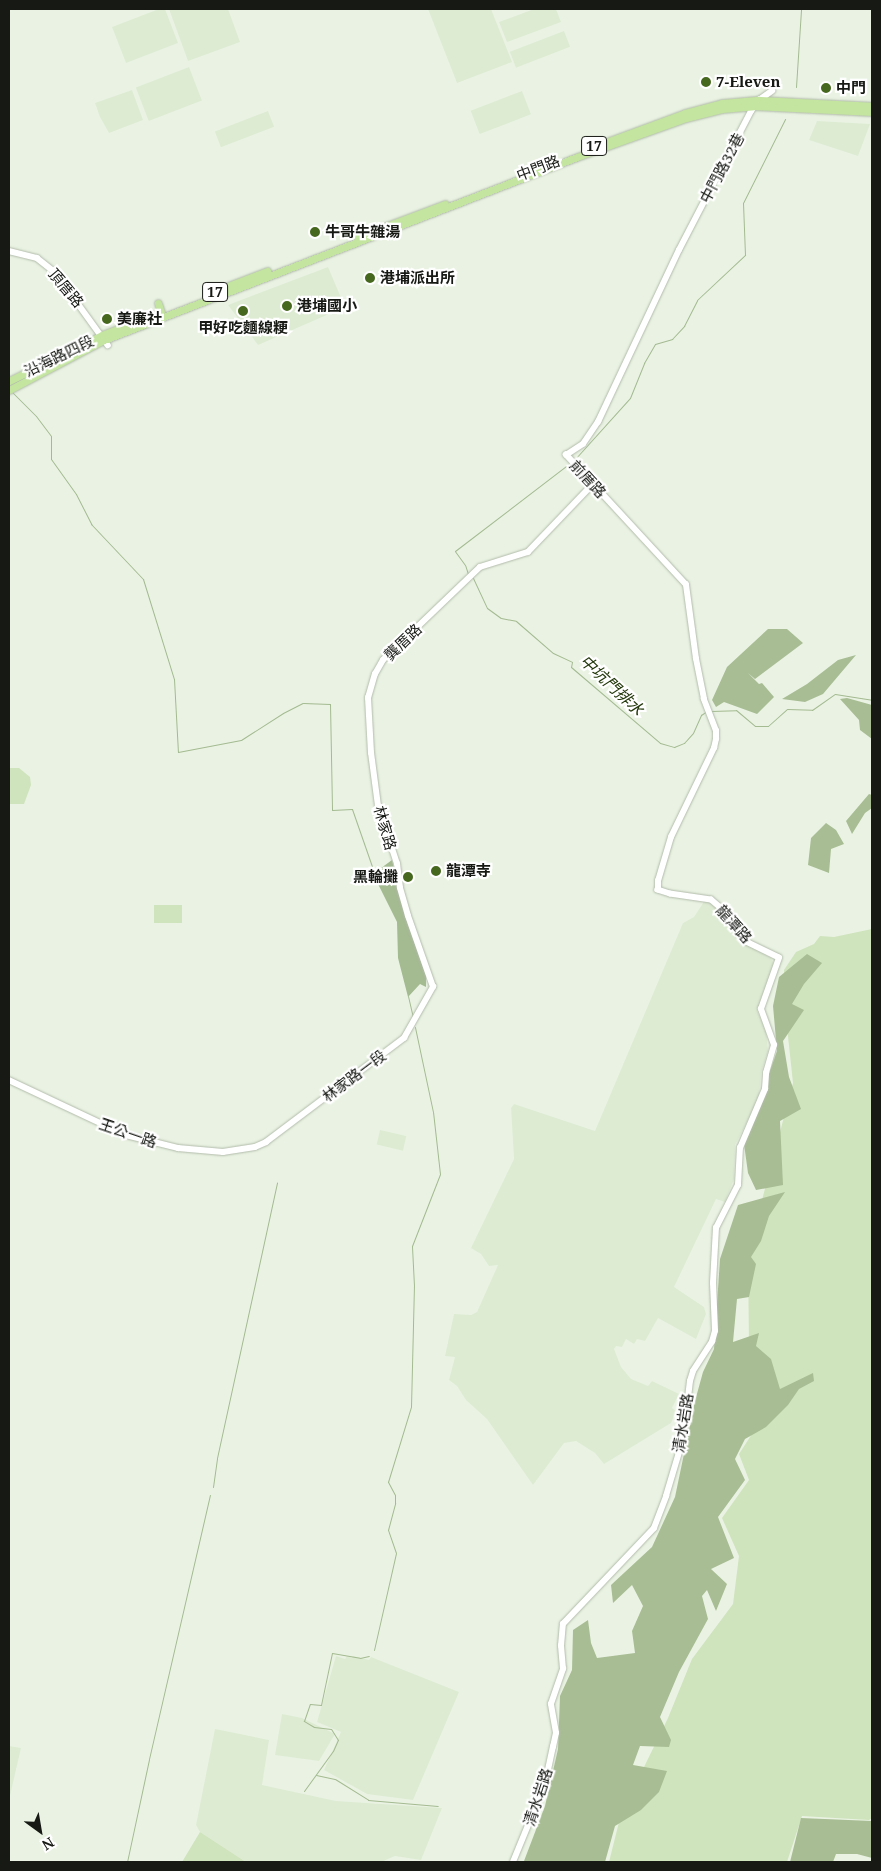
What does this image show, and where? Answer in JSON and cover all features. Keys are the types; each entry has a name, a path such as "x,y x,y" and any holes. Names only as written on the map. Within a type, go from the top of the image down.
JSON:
{"main road":[{"name":"中門路","path":"328,250 662,120 703,107 759,100 872,106"},
{"name":"中門路","path":"328,250 686,118 722,109 754,106 872,112"},
{"name":"沿海路四段","path":"13,384 161,312 328,250"},
{"name":"沿海路四段","path":"105,340 328,250"},
{"path":"158,304 161,312"}],"street":[{"name":"中門路32巷","path":"680,250 754,106 772,91"},
{"name":"前厝路","path":"658,890 658,881 671,837 714,748 716,731 707,709 696,660 686,585 566,455 582,444 598,422 680,250"},
{"name":"頂厝路","path":"9,251 37,258 56,273 105,340"},
{"name":"龔厝路","path":"371,753 368,698 375,674 383,660 485,564 528,552 592,485"},
{"name":"林家路","path":"371,753 378,806 397,864 400,888 408,916 433,987"},
{"name":"龍潭路","path":"658,890 670,894 702,897 711,900 725,912 746,942 780,958"},
{"name":"清水岩路","path":"513,1862 545,1784 554,1747 556,1733 551,1704 563,1669 561,1646 563,1624 654,1528 671,1482 683,1439 691,1376 712,1342 715,1331 713,1283 716,1228 738,1185 740,1148 765,1089 766,1073 774,1045 761,1009 780,958"},
{"name":"林家路一段","path":"255,1147 273,1136 404,1038 433,987"},
{"name":"王公一路","path":"9,1080 22,1088 78,1112 113,1130 155,1144 215,1152 255,1147"}],"shaded area":[{"path":"159,9 165,9 178,43 126,63 112,27"},
{"path":"169,9 228,9 240,42 188,61"},
{"path":"428,9 491,9 512,62 457,83"},
{"path":"534,9 556,9 561,22 507,42 499,22"},
{"path":"564,31 570,47 516,68 510,52"},
{"path":"189,67 202,101 149,121 136,87"},
{"path":"132,90 143,120 109,133 95,103"},
{"path":"522,91 531,114 480,134 471,111"},
{"path":"268,111 274,127 221,147 215,131"},
{"path":"817,121 870,124 858,156 809,140"},
{"name":"港埔國小","path":"328,267 345,307 258,345 228,305"},
{"path":"768,629 787,629 803,643 755,679 748,673 759,684 762,683 774,697 757,714 724,702 716,707 712,700 727,667"},
{"path":"856,655 823,694 805,702 782,699 807,684 838,660"},
{"path":"847,698 872,705 872,739 860,730 859,720 840,699"},
{"path":"9,768 19,768 30,777 31,785 24,804 9,804"},
{"path":"869,794 872,795 872,808 865,813 852,834 846,821"},
{"path":"826,823 836,830 844,844 831,849 829,873 808,865 811,838"},
{"path":"392,860 405,915 426,976 426,987 420,984 408,997 398,958 397,922 373,874"},
{"path":"705,900 714,905 743,943 771,958 774,965 757,1011 766,1030 768,1051 761,1073 759,1095 735,1145 734,1179 725,1202 716,1199 674,1287 704,1307 706,1314 696,1339 658,1318 645,1341 637,1339 634,1344 626,1339 622,1347 616,1346 614,1349 621,1367 631,1379 648,1386 652,1381 679,1394 672,1408 676,1411 671,1423 604,1464 595,1453 576,1441 564,1443 533,1485 487,1419 466,1400 457,1386 449,1380 455,1357 445,1356 454,1314 471,1315 477,1312 498,1265 489,1266 481,1254 471,1248 514,1159 511,1108 514,1104 595,1131 683,923 694,917"},
{"path":"154,905 182,905 182,923 154,923"},
{"path":"872,929 872,1818 869,1820 802,1816 787,1862 609,1862 621,1814 668,1718 692,1659 733,1604 739,1556 722,1518 749,1480 739,1454 774,1400 749,1346 748,1253 793,1083 784,999 784,970 796,952 814,944 820,936 834,937"},
{"path":"807,954 822,963 804,984 792,1004 804,1010 783,1041 789,1077 801,1109 780,1121 783,1185 756,1190 748,1173 744,1144 777,1051 773,1006 779,977"},
{"path":"380,1130 406,1136 403,1151 377,1145"},
{"path":"785,1192 769,1216 761,1241 751,1257 756,1264 749,1297 737,1299 733,1342 759,1333 756,1346 771,1359 780,1389 813,1373 814,1381 799,1389 788,1405 766,1427 745,1439 735,1459 745,1480 718,1517 734,1558 711,1569 727,1584 716,1611 707,1590 702,1596 708,1619 679,1672 660,1717 671,1740 669,1747 640,1746 633,1765 667,1771 659,1792 641,1810 615,1826 605,1862 526,1862 524,1861 545,1806 558,1749 560,1696 572,1670 573,1630 588,1620 591,1643 597,1658 635,1653 632,1631 643,1606 632,1585 613,1603 611,1585 652,1547 675,1497 695,1401 703,1372 714,1349 720,1259 738,1205"},
{"path":"336,1656 345,1659 347,1656 352,1658 353,1656 369,1660 371,1657 459,1692 413,1800 367,1794 324,1770 341,1732 317,1722"},
{"path":"282,1714 302,1718 335,1734 319,1761 275,1755"},
{"path":"215,1729 269,1740 262,1785 336,1801 442,1808 421,1860 395,1856 381,1862 246,1862 200,1832 196,1825"},
{"path":"9,1746 21,1748 9,1800"},
{"path":"801,1818 872,1821 872,1858 857,1854 836,1854 833,1862 790,1862"},
{"path":"200,1832 246,1862 182,1862"}],"waterway":[{"name":"中坑門排水","path":"796,87 801,9"},
{"name":"中坑門排水","path":"575,459 630,398 644,363 655,344 672,339 684,326 697,300 745,255 743,203 785,119"},
{"path":"11,391 36,416 51,436 51,459 76,494 91,524 143,579 174,679 178,752 241,740 283,713 303,703 330,704 332,810 352,809 374,872"},
{"name":"中坑門排水","path":"468,574 465,565 455,551 566,466"},
{"name":"中坑門排水","path":"473,578 487,608 501,618 516,621 553,653 572,662 571,667 660,743 674,747 684,743 693,733 701,715 707,711"},
{"name":"中坑門排水","path":"711,711 736,710 755,726 768,726 787,709 812,710 835,694 872,700"},
{"path":"408,996 413,1018"},
{"path":"374,1650 396,1553 388,1530 395,1503 395,1495 388,1482 411,1407 414,1286 412,1246 440,1174 433,1112 415,1027"},
{"path":"213,1487 217,1458 277,1182"},
{"path":"127,1862 210,1495"},
{"path":"304,1791 333,1751 338,1740 331,1729 314,1727 304,1721 310,1704 321,1705 332,1653 360,1658 369,1656"},
{"path":"316,1775 335,1779 368,1800 438,1806"}],"place":[{"name":"7-Eleven","path":"706,82"},
{"name":"中門","path":"826,88"},
{"name":"牛哥牛雜湯","path":"315,232"},
{"name":"港埔派出所","path":"370,278"},
{"name":"港埔國小","path":"287,306"},
{"name":"甲好吃麵線粳","path":"243,311"},
{"name":"美廉社","path":"107,319"},
{"name":"龍潭寺","path":"436,871"},
{"name":"黑輪攤","path":"408,877"}]}
